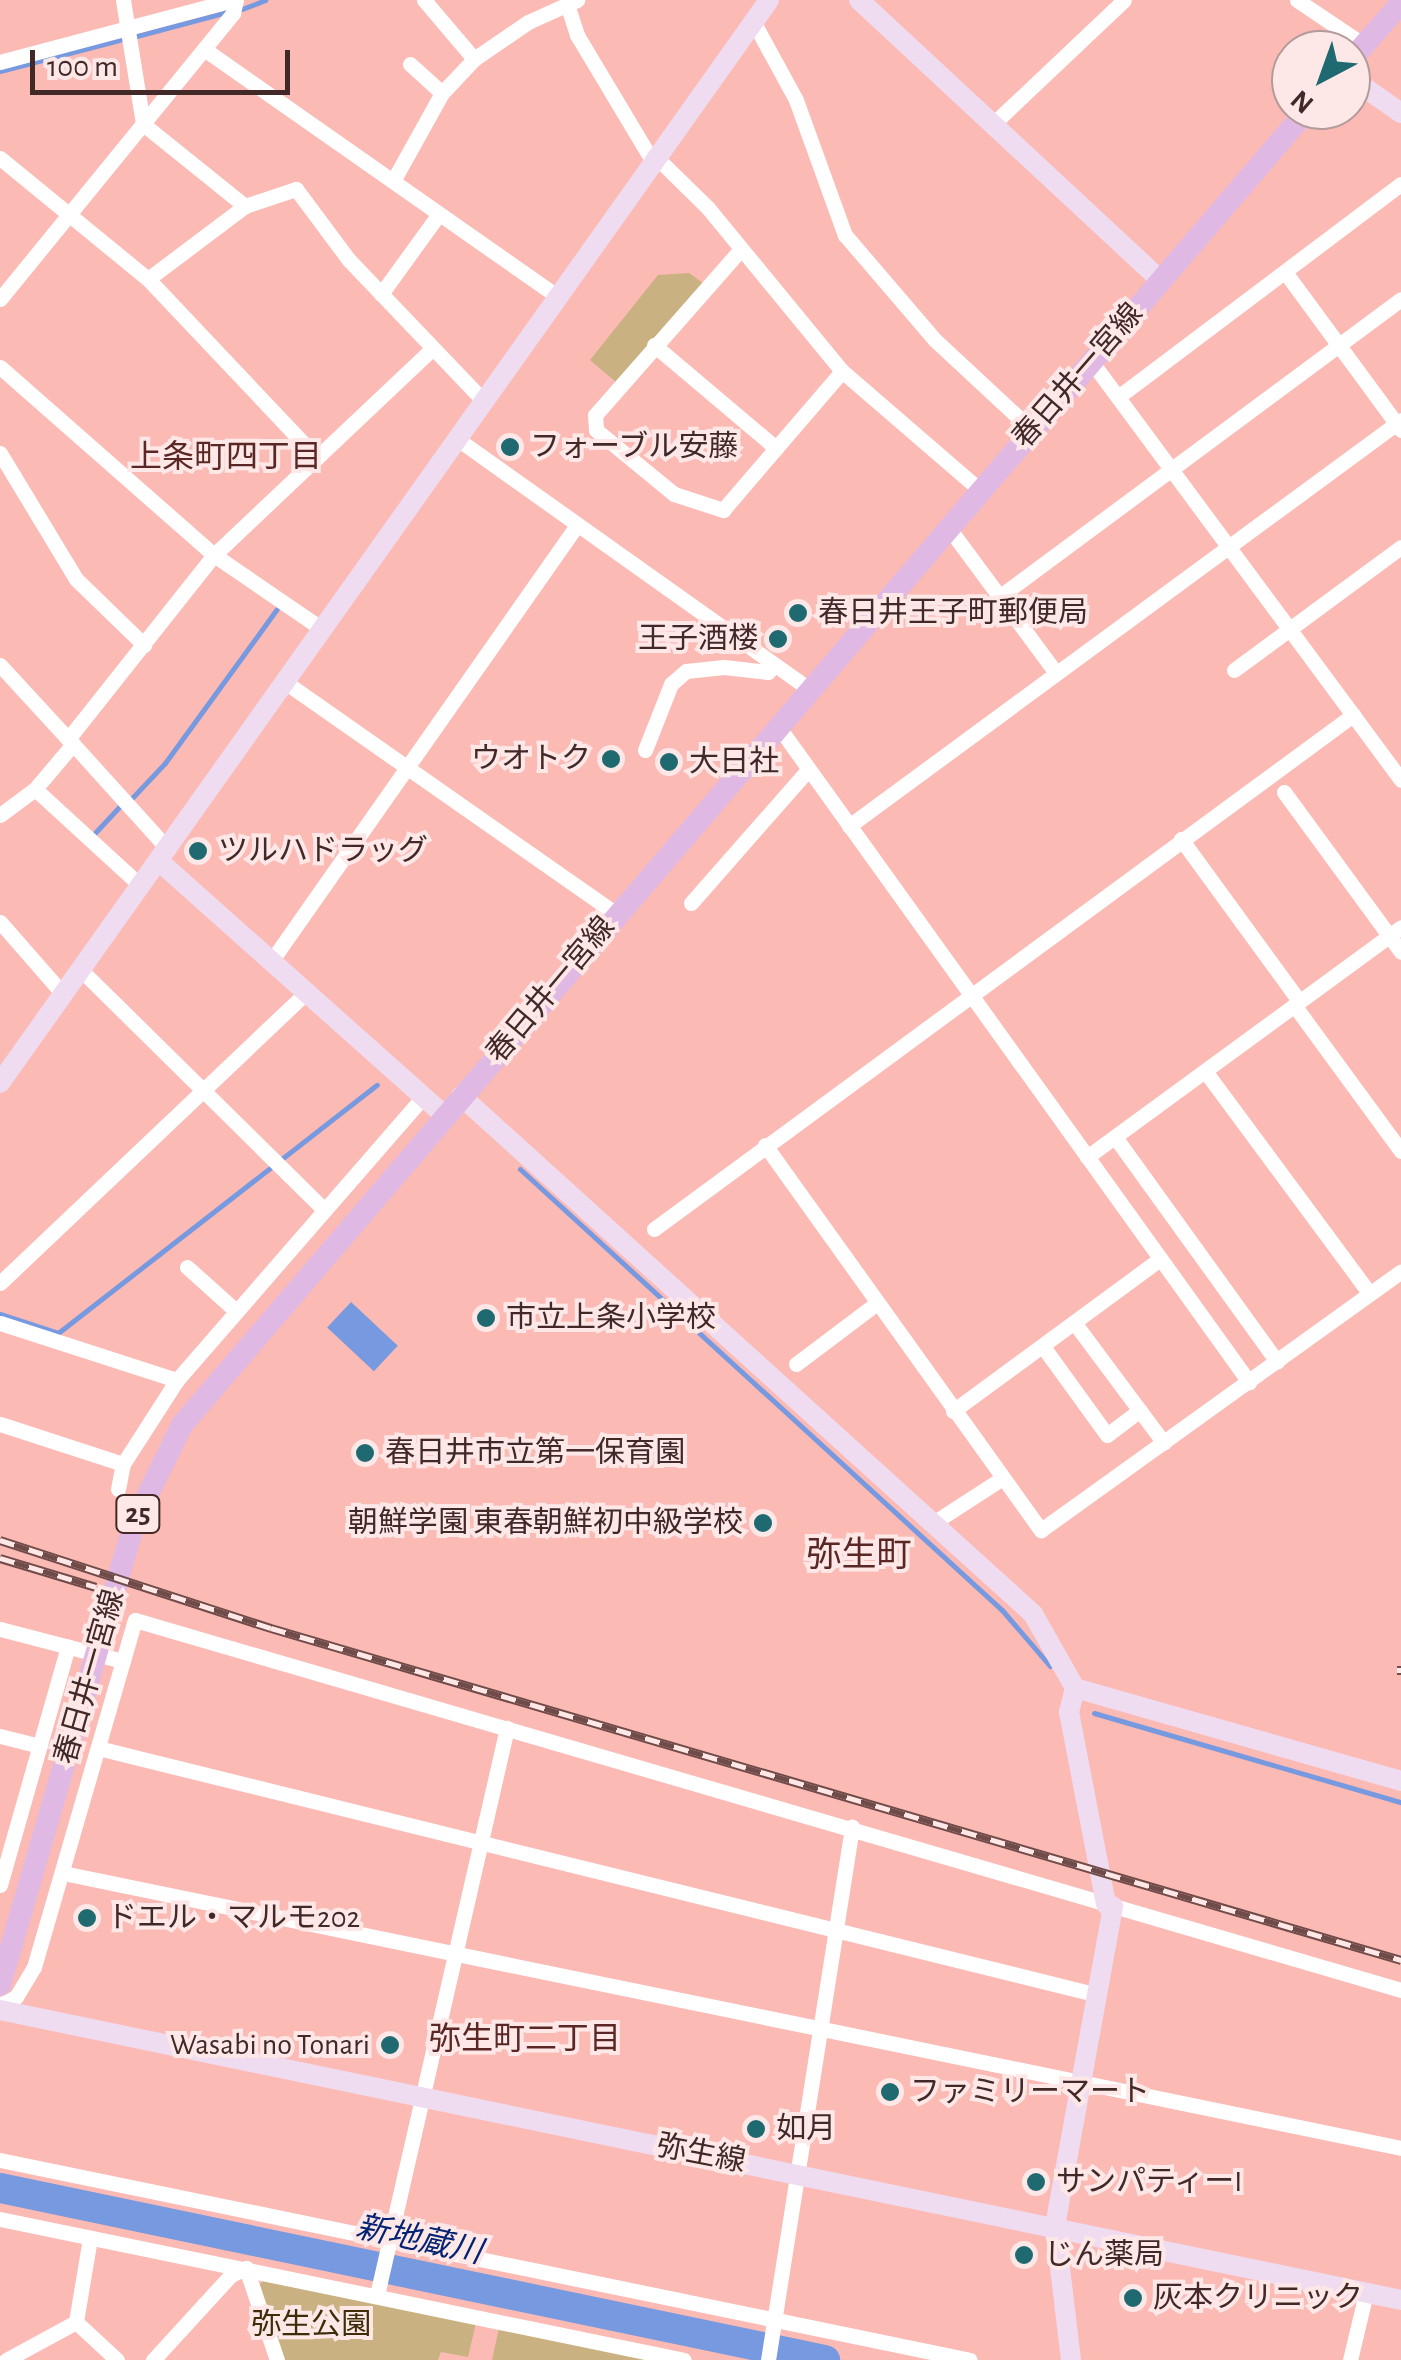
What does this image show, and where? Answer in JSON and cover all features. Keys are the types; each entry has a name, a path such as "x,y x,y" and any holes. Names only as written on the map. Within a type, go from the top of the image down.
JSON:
{"main road":[{"path":"1371,38 1401,3"},
{"name":"春日井一宮線","path":"0,1985 155,1471 219,1376 1290,130"}],"street":[{"path":"123,0 124,30 143,124 245,206"},
{"path":"0,62 235,0"},
{"path":"0,300 204,49 235,0"},
{"path":"424,0 474,59"},
{"path":"0,1083 768,0"},
{"path":"860,0 1160,280"},
{"path":"993,124 1124,0"},
{"path":"1297,0 1332,30"},
{"path":"393,181 442,93 474,59 572,2 577,35 654,159 740,248 842,371 980,490"},
{"path":"754,21 796,100 845,235 934,340 1032,430"},
{"path":"204,49 557,296"},
{"path":"410,64 442,93"},
{"path":"1371,92 1401,112"},
{"path":"0,158 148,279 317,458"},
{"path":"1118,398 1401,184"},
{"path":"148,279 245,206 296,189 381,294 483,400"},
{"path":"381,294 439,214"},
{"path":"740,248 596,415 596,430 674,494 724,510 842,371"},
{"path":"849,826 1399,424 1284,272"},
{"path":"999,597 1401,299"},
{"path":"654,346 776,448"},
{"path":"0,813 35,789 214,555 432,350"},
{"path":"1091,361 1401,780"},
{"path":"0,367 214,555 322,629"},
{"path":"456,438 810,690"},
{"path":"0,453 76,580 144,644"},
{"path":"272,960 577,525"},
{"path":"948,527 1056,674"},
{"path":"1234,670 1401,547"},
{"path":"0,665 71,742 164,856 272,960 444,1115"},
{"path":"645,750 671,684 686,672 768,672 774,665"},
{"path":"285,682 616,914"},
{"path":"654,1229 1352,714"},
{"path":"778,726 1249,1382"},
{"path":"691,903 808,770"},
{"path":"35,789 141,886"},
{"path":"1284,792 1395,931 1401,952"},
{"path":"1181,839 1401,1151"},
{"path":"0,922 63,994"},
{"path":"1087,1157 1395,931"},
{"path":"80,970 324,1210"},
{"path":"0,1283 307,992"},
{"path":"1204,1071 1370,1294"},
{"path":"118,1489 123,1464 177,1380 424,1096"},
{"path":"461,1096 1033,1614 1075,1688 1069,1712 1109,1905 1055,2226 1071,2360"},
{"path":"1115,1137 1277,1362"},
{"path":"766,1146 1042,1530 1401,1271"},
{"path":"954,1411 1076,1325 1160,1259"},
{"path":"187,1267 236,1311"},
{"path":"796,1364 877,1303"},
{"path":"0,1323 177,1380"},
{"path":"1076,1325 1164,1442"},
{"path":"1044,1348 1107,1434 1140,1410"},
{"path":"0,1424 123,1464"},
{"path":"933,1522 1002,1479"},
{"path":"0,2007 16,1996 34,1968 135,1620 1401,1990"},
{"path":"0,1629 123,1660"},
{"path":"1,1878 68,1646"},
{"path":"1075,1688 1401,1782"},
{"path":"378,2290 507,1728"},
{"path":"0,1736 40,1746"},
{"path":"98,1748 1094,1994"},
{"path":"768,2360 852,1827"},
{"path":"63,1873 1401,2148"},
{"name":"弥生線","path":"0,2007 1401,2300"},
{"path":"0,2160 388,2244 970,2360"},
{"path":"0,2219 378,2290 684,2360"},
{"path":"76,2322 90,2238"},
{"path":"153,2360 231,2275 246,2268"},
{"path":"246,2268 277,2360"},
{"path":"1350,2360 1366,2292"},
{"path":"6,2360 76,2322"},
{"path":"76,2322 117,2360"}],"green space":[{"path":"689,273 704,284 617,383 590,360 658,275"},
{"name":"弥生公園","path":"264,2280 476,2323 468,2357 441,2352 438,2360 285,2360 258,2286"},
{"path":"499,2328 650,2360 492,2360"}],"water":[{"path":"351,1302 398,1346 374,1371 327,1328"}],"waterway":[{"path":"242,9 265,0"},
{"path":"133,37 227,12"},
{"path":"0,71 120,40"},
{"path":"132,798 165,763 277,609"},
{"path":"92,836 120,806"},
{"path":"0,1314 58,1333 377,1085"},
{"path":"520,1169 1002,1610 1050,1666"},
{"path":"1094,1713 1401,1802"},
{"name":"新地蔵川","path":"0,2188 825,2360"}],"railway":[{"path":"0,1540 271,1628 1401,1960"},
{"path":"0,1558 96,1587"}],"place":[{"name":"フォーブル安藤","path":"510,447"},
{"name":"春日井王子町郵便局","path":"798,613"},
{"name":"王子酒楼","path":"778,639"},
{"name":"ウオトク","path":"611,759"},
{"name":"大日社","path":"669,762"},
{"name":"ツルハドラッグ","path":"198,851"},
{"name":"市立上条小学校","path":"486,1318"},
{"name":"春日井市立第一保育園","path":"365,1453"},
{"name":"朝鮮学園 東春朝鮮初中級学校","path":"763,1523"},
{"name":"ドエル・マルモ202","path":"87,1918"},
{"name":"Wasabi no Tonari","path":"390,2045"},
{"name":"ファミリーマート","path":"890,2092"},
{"name":"如月","path":"756,2129"},
{"name":"サンパティーI","path":"1036,2182"},
{"name":"じん薬局","path":"1024,2255"},
{"name":"灰本クリニック","path":"1133,2298"}],"district":[{"name":"上条町四丁目","path":"226,457"},
{"name":"弥生町","path":"859,1556"},
{"name":"弥生町二丁目","path":"525,2039"}]}
